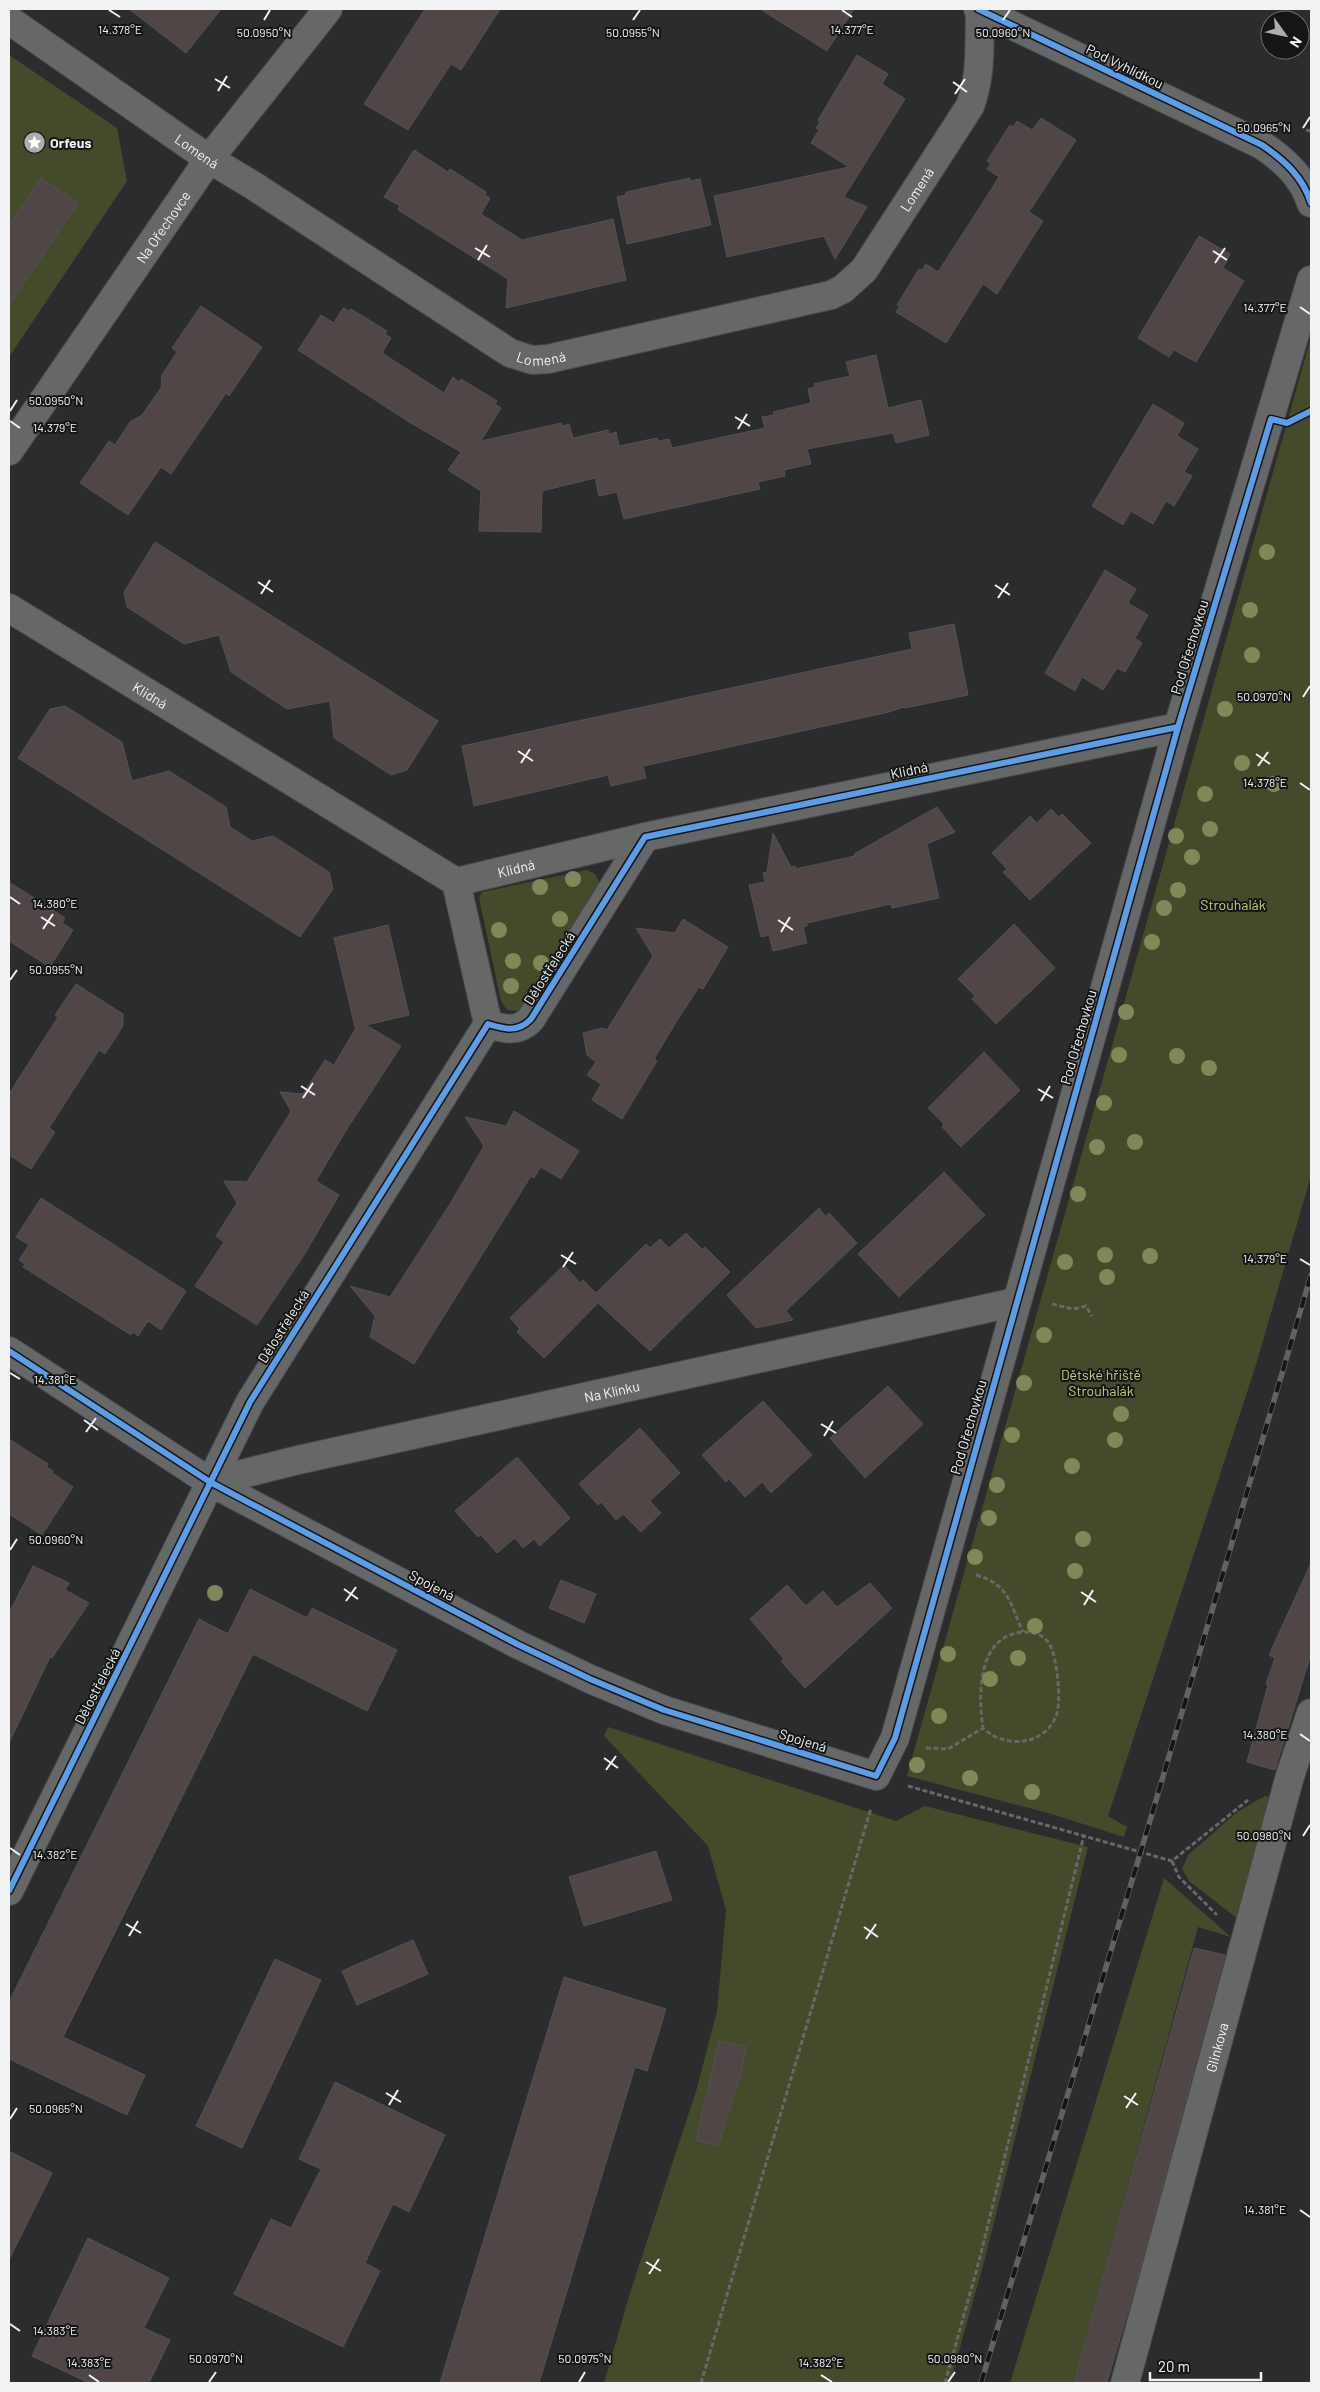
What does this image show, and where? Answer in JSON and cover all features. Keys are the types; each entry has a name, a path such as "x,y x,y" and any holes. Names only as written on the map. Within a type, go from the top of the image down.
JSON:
{"street":[{"name":"Na Ořechovce","path":"9,451 209,159 328,9"},
{"name":"Lomená","path":"9,20 209,159 254,186 510,353 532,360 548,359 831,294 853,282 864,270 970,106 977,88 980,67 979,9"},
{"name":"Pod Vyhlídkou","path":"979,9 1262,145 1292,168 1311,203"},
{"name":"Pod Ořechovkou","path":"876,1776 895,1738 1178,727 1311,280"},
{"name":"Klidná","path":"9,608 456,882 645,837 1178,727"},
{"name":"Dělostřelecká","path":"9,1891 175,1558 250,1402 488,1024 503,1029 516,1029 525,1025 534,1015 645,837"},
{"path":"456,882 488,1024"},
{"name":"Na Klínku","path":"210,1482 298,1460 1016,1302"},
{"name":"Spojená","path":"9,1351 210,1482 517,1644 664,1710 876,1776"},
{"name":"Glinkova","path":"1125,2383 1246,1943 1300,1773 1311,1714"}],"path":[{"path":"1306,130 1311,131"},
{"path":"1048,1303 1073,1309 1086,1306 1092,1316"},
{"path":"970,1573 994,1581 1002,1588 1024,1632"},
{"path":"1024,1632 1044,1637 1056,1656 1057,1714 1045,1733 1024,1742 1009,1741 983,1728 980,1690 988,1657 998,1643 1014,1633 1024,1632"},
{"path":"919,1746 932,1749 948,1748 966,1740 983,1728"},
{"path":"1172,1861 1259,1792 1300,1773"},
{"path":"917,1788 1172,1861 1179,1877 1246,1943"},
{"path":"701,2383 870,1813"},
{"path":"944,2383 979,2261 1084,1835"}],"green space":[{"path":"9,55 117,128 127,181 9,357 9,305 78,203 41,179 9,226"},
{"name":"Strouhalák","path":"1311,337 1311,1176 1255,1368 1108,1816 1127,1827 1124,1837 1048,1813 907,1776"},
{"path":"587,870 595,874 599,882 596,892 524,1008 519,1011 507,1010 501,1001 479,898 482,892"},
{"path":"608,1727 896,1821 925,1806 1088,1847 984,2262 950,2383 604,2383 630,2293 697,2088 717,2011 726,1910 708,1846 604,1736"},
{"path":"1265,1796 1274,1799 1243,1923 1189,1881 1182,1869 1188,1855 1237,1812"},
{"path":"1164,1878 1231,1937 1198,1927 1074,2383 1010,2383"}],"building":[{"path":"129,9 221,9 186,53"},
{"path":"425,9 500,9 461,70 451,64 408,130 364,104"},
{"path":"760,9 854,9 827,51"},
{"path":"857,55 888,74 882,84 905,99 844,197 867,207 835,259 824,236 727,257 714,196 849,167 811,143 819,130 816,128 820,122 818,120"},
{"path":"1041,118 1076,140 1029,212 1043,221 997,294 983,284 946,343 896,312 900,306 897,305 919,269 922,270 926,264 938,272 999,177 987,169 991,163 987,161 1010,125 1013,127 1017,121 1032,130"},
{"path":"414,150 448,172 450,169 486,192 485,195 490,198 481,214 522,240 613,219 626,280 506,308 508,279 398,210 400,206 384,197"},
{"path":"41,178 78,203 9,305 9,226"},
{"path":"690,178 690,181 700,179 711,225 627,244 617,197 626,195 626,192"},
{"path":"1199,236 1230,254 1223,268 1244,281 1196,362 1174,350 1169,357 1138,338"},
{"path":"201,306 262,347 229,396 226,393 171,474 161,467 128,515 80,483 109,441 115,445 130,422 142,415 161,388 162,375 177,352 172,348"},
{"path":"343,308 349,311 351,309 387,331 385,334 391,338 382,353 444,393 453,377 459,382 461,379 497,401 495,404 501,408 481,441 561,423 562,426 569,424 573,438 608,430 609,434 616,432 619,446 657,438 658,441 669,439 672,448 765,428 762,417 774,415 773,412 811,403 808,389 815,387 814,384 850,376 846,362 876,355 888,408 921,400 929,435 896,443 893,433 807,449 811,464 784,470 785,476 758,482 760,489 624,519 617,492 599,496 595,478 542,491 541,532 479,531 481,491 448,470 461,452 409,422 298,350 321,315 334,323"},
{"path":"1153,404 1184,423 1177,436 1198,449 1184,472 1192,476 1174,506 1166,501 1153,524 1131,511 1123,525 1092,506"},
{"path":"155,542 438,721 407,770 391,775 334,738 330,701 287,709 231,672 219,635 184,644 127,607 124,592"},
{"path":"1105,570 1136,589 1128,603 1148,615 1135,638 1142,643 1125,672 1117,668 1103,690 1082,677 1075,691 1045,673"},
{"path":"954,624 968,695 904,707 889,712 643,766 646,778 611,786 608,775 474,806 462,746 912,649 909,633"},
{"path":"65,706 122,742 132,781 169,771 226,807 230,827 252,841 273,836 329,872 333,889 300,937 18,758 50,709"},
{"path":"937,807 955,832 927,844 939,898 892,908 891,904 807,923 807,926 803,927 807,943 773,951 769,935 761,937 749,885 765,882 763,873 767,872 773,833 791,867 795,866 795,869 855,856 854,854"},
{"path":"1051,809 1059,817 1062,814 1091,843 1030,900 1003,872 1007,869 992,853 1030,816 1037,823"},
{"path":"9,882 65,918 62,923 73,930 50,967 9,941"},
{"path":"683,919 728,947 703,989 699,987 676,1022 654,1059 657,1061 622,1119 592,1100 601,1084 587,1075 596,1062 587,1055 583,1033 602,1028 607,1030 653,956 636,928 675,933"},
{"path":"1014,924 1055,968 996,1024 972,999 975,996 958,979"},
{"path":"388,925 409,1015 366,1025 401,1046 345,1132 316,1181 339,1195 304,1255 257,1325 195,1286 224,1242 216,1236 237,1203 224,1181 247,1182 291,1111 280,1092 303,1094 325,1060 334,1065 357,1026 355,1027 334,938"},
{"path":"76,984 123,1014 123,1026 105,1054 99,1050 49,1128 55,1132 31,1169 9,1155 9,1094 58,1017 55,1015"},
{"path":"984,1052 1020,1090 961,1147 942,1127 944,1124 928,1108"},
{"path":"514,1111 579,1151 561,1179 541,1167 534,1178 531,1176 414,1364 370,1337 375,1316 350,1286 390,1297 450,1204 484,1146 465,1117 506,1126"},
{"path":"944,1172 985,1215 899,1297 858,1254"},
{"path":"41,1198 186,1291 161,1330 148,1321 138,1336 133,1332 131,1335 23,1267 25,1264 19,1260 29,1245 16,1237"},
{"path":"819,1208 826,1217 829,1213 857,1243 786,1311 793,1320 756,1328 727,1295"},
{"path":"686,1233 703,1250 705,1247 730,1272 650,1351 598,1303 544,1358 517,1332 520,1329 510,1318 564,1265 580,1283 583,1280 596,1293 646,1244 650,1248 660,1239 669,1248"},
{"path":"888,1386 923,1424 865,1478 830,1438"},
{"path":"763,1401 812,1455 771,1493 762,1482 745,1497 729,1479 726,1482 702,1455"},
{"path":"640,1428 680,1473 650,1501 661,1513 641,1532 623,1514 616,1520 601,1502 598,1505 579,1484"},
{"path":"9,1439 48,1464 47,1467 53,1471 52,1473 73,1487 42,1535 9,1514"},
{"path":"517,1457 570,1518 540,1546 534,1539 523,1548 515,1538 497,1553 481,1535 478,1537 455,1511"},
{"path":"1311,1563 1311,1654 1275,1770 1247,1762 1268,1685 1266,1684 1275,1658 1269,1655"},
{"path":"33,1566 69,1583 65,1590 89,1603 52,1658 50,1657 9,1743 9,1613"},
{"path":"561,1580 596,1594 584,1623 549,1608"},
{"path":"870,1583 892,1608 805,1688 781,1661 784,1659 750,1619 787,1585 806,1606 823,1591 837,1607"},
{"path":"250,1589 307,1618 312,1608 397,1650 367,1711 253,1654 63,2037 145,2075 127,2115 9,2059 9,2002 199,1619 228,1634"},
{"path":"656,1851 672,1900 584,1926 569,1877"},
{"path":"413,1940 428,1974 357,2005 342,1971"},
{"path":"1194,1948 1225,1955 1136,2284 1107,2383 1074,2383"},
{"path":"275,1959 321,1980 242,2148 196,2126"},
{"path":"564,1977 666,2009 647,2071 635,2067 539,2383 440,2383"},
{"path":"719,2041 746,2047 741,2074 718,2146 696,2140"},
{"path":"335,2082 445,2135 409,2212 393,2204 365,2263 380,2271 343,2347 234,2294 271,2219 291,2228 321,2169 299,2159"},
{"path":"9,2151 52,2173 9,2260"},
{"path":"88,2238 169,2278 144,2328 170,2340 149,2383 89,2383 32,2356"}],"railway":[{"path":"981,2383 1311,1275"}],"cycle path":[{"path":"978,9 1262,145 1278,157 1298,177 1311,203"},
{"path":"9,1351 210,1482 517,1644 590,1679 664,1710 876,1776 895,1738 1178,727 1271,419 1287,423 1311,411"},
{"path":"9,1891 250,1402 488,1024 511,1029 521,1026 531,1019 645,837 1178,727"}],"place":[{"name":"Orfeus","path":"34,142"}],"park label":[{"name":"Dětské hřiště Strouhalák","path":"1101,1382"}]}
